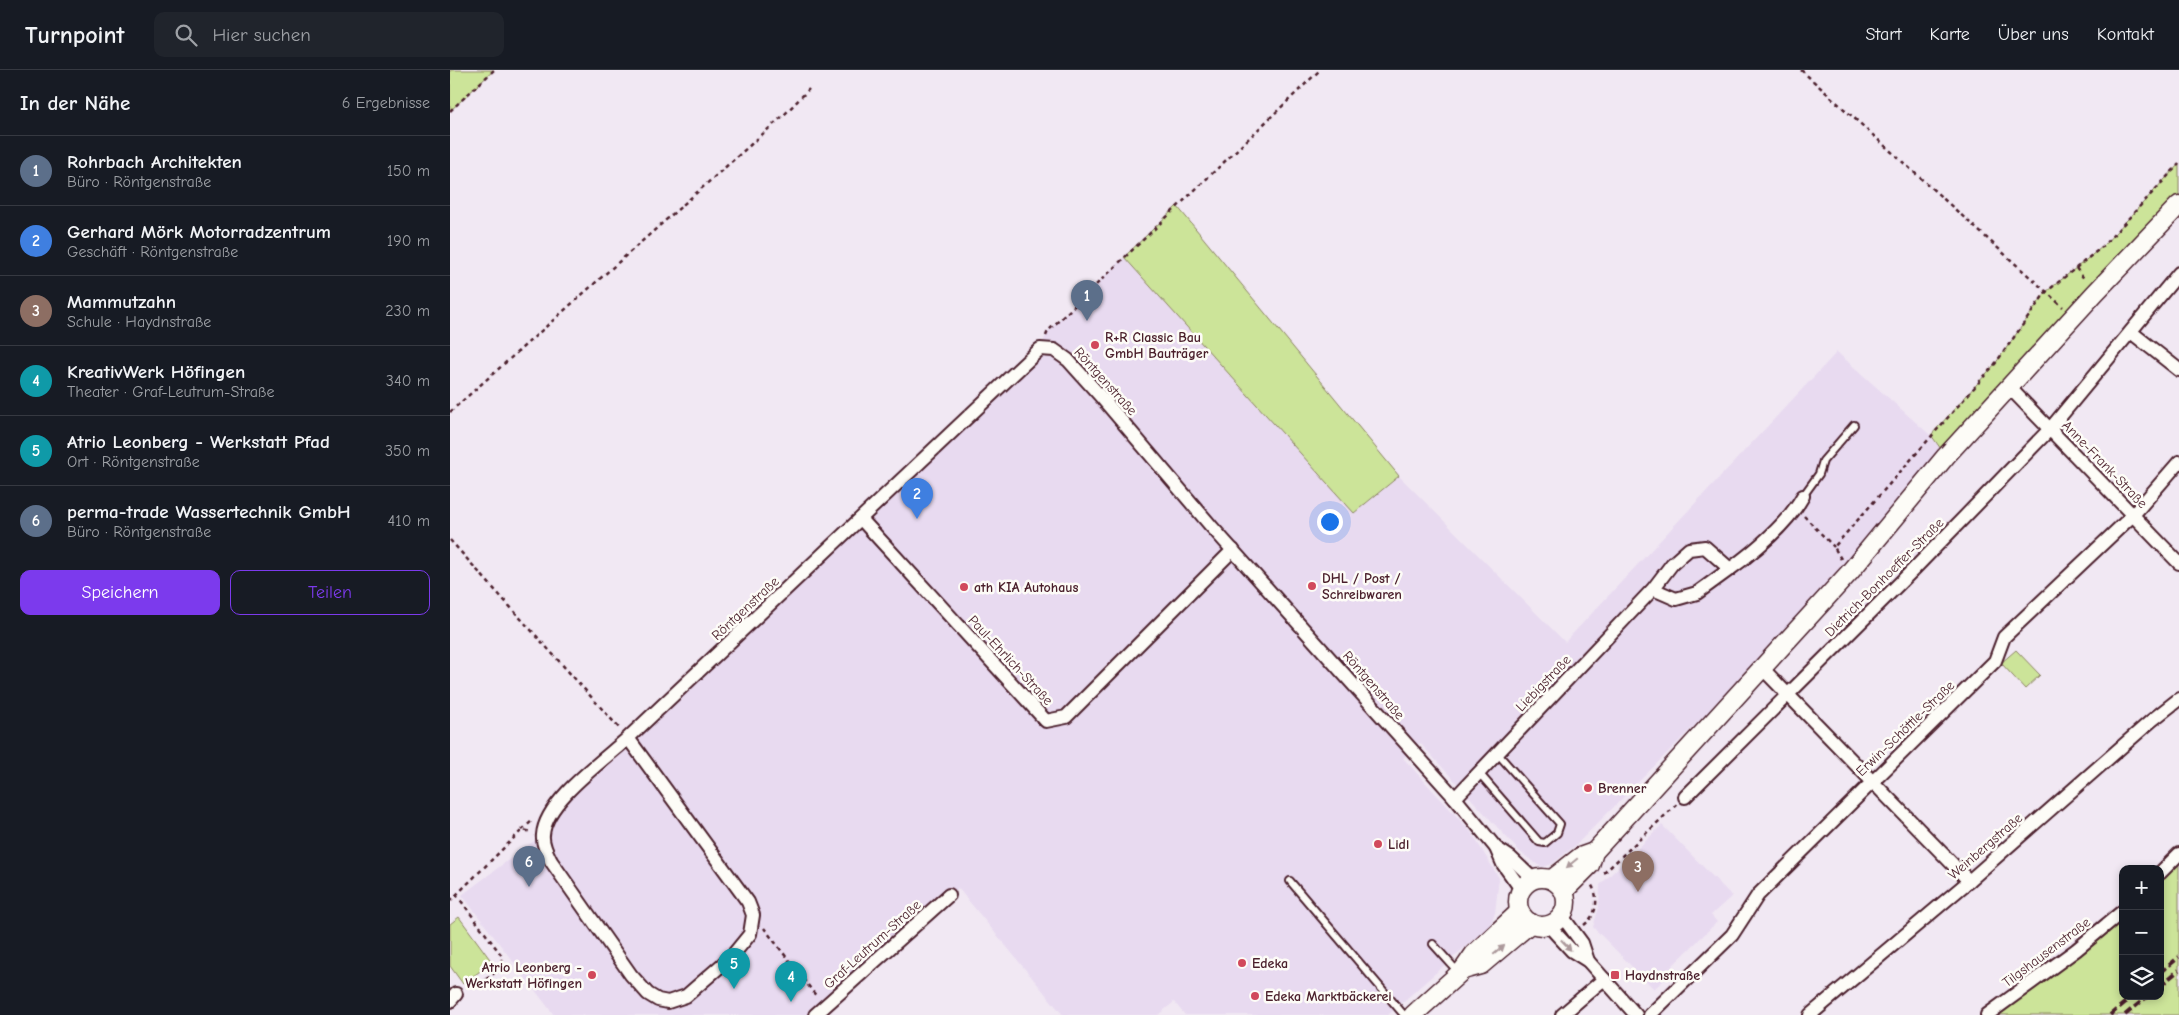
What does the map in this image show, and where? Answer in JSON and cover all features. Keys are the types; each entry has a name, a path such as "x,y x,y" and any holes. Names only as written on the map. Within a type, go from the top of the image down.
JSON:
{"street":[{"path":"1558,885 1580,875 1590,865 1594,852 1849,573 1946,456 2179,205"},
{"name":"Dietrich-Bonhoeffer-Straße","path":"1685,796 1915,568 2050,429 2179,273"},
{"path":"2131,332 2179,370"},
{"name":"Röntgenstraße","path":"543,834 559,799 628,738 1040,349 1054,350 1068,360 1455,798 1496,848 1511,858 1527,884"},
{"name":"Anne-Frank-Straße","path":"2009,386 2179,563"},
{"name":"Erwin-Schöttle-Straße","path":"1650,1015 1732,935 1758,894 1995,661 2004,637 2133,515 2179,462"},
{"path":"1653,589 1676,599 1696,593 1750,555 1800,502"},
{"name":"Paul-Ehrlich-Straße","path":"861,519 1046,720 1066,717 1234,550"},
{"name":"Liebigstraße","path":"1455,798 1653,589 1672,564 1689,549 1705,547 1730,569"},
{"path":"1763,669 1969,881"},
{"name":"Weinbergstraße","path":"1810,1015 1969,881 2179,699"},
{"path":"543,834 544,846 551,861 631,975 648,994 658,1000 668,1002 686,996 732,956 750,934 753,915 748,902 628,738"},
{"path":"1558,885 1580,856 1594,852"},
{"path":"2164,869 2179,854"},
{"path":"1539,877 1558,885 1566,904 1555,921 1541,926 1525,917 1517,902 1527,884 1539,877"},
{"name":"Graf-Leutrum-Straße","path":"824,1012 949,895"},
{"name":"Tilgshausenstraße","path":"1987,1015 2076,950 2119,914"},
{"path":"1412,1015 1461,972 1474,954 1525,917"},
{"path":"1555,921 1574,933 1582,943 1588,961"},
{"path":"1555,921 1572,951 1588,961 1636,1015"},
{"path":"1562,1015 1604,979"}],"lane":[{"path":"1800,502 1819,474 1823,461 1854,425"},
{"path":"1479,772 1539,842 1546,842 1557,833 1560,824 1497,753"},
{"path":"1290,881 1404,1015"},
{"path":"1433,944 1461,972"}],"path":[{"path":"450,111 494,70"},
{"path":"1040,349 1048,331 1320,70"},
{"path":"1801,70 2074,318"},
{"path":"450,412 784,114 809,89"},
{"path":"1834,547 1995,364 2046,292 2102,247 2179,164"},
{"path":"1800,502 1834,547 1849,573"},
{"path":"450,540 628,738"},
{"path":"1598,878 1685,796"},
{"path":"450,901 522,830 543,834"},
{"path":"1574,933 1588,922 1597,907 1596,893 1591,884 1580,875"},
{"path":"453,998 497,972 502,966 502,956 456,894"},
{"path":"753,915 824,1012"}],"shaded area":[{"path":"1124,257 1324,474 1354,513 1399,476 1565,642 1837,352 1930,435 1946,456 1763,669 1754,662 1700,720 1576,845 1552,864 1543,867 1520,852 1420,743 1403,758 1471,832 1499,878 1495,913 1491,924 1388,1015 1185,1015 1174,1002 1158,1015 1063,1015 958,888 815,1015 554,1015 462,895 543,834 559,799 1040,349 1048,331"},
{"path":"1662,825 1732,896 1711,915 1717,922 1664,974 1667,977 1654,989 1593,927 1599,907 1600,885"}],"green space":[{"path":"450,70 494,70 450,111"},
{"path":"2179,164 2179,200 1946,456 1931,435 1995,364 2046,292 2102,247"},
{"path":"1177,206 1399,476 1354,513 1124,257"},
{"path":"2016,650 2040,675 2025,689 2001,663"},
{"path":"2179,862 2179,1015 1998,1015 2119,923 2119,1000 2164,1000 2164,877"},
{"path":"459,917 492,962 463,984 450,966 450,924"}],"railway":[{"path":"2164,970 2179,957"},
{"path":"2164,983 2179,970"},
{"path":"2110,1015 2128,1000"},
{"path":"2125,1015 2143,1000"}],"place":[{"name":"Rohrbach Architekten","path":"1087,321"},
{"name":"R+R Classic Bau GmbH Bauträger","path":"1095,345"},
{"name":"Gerhard Mörk Motorradzentrum","path":"917,519"},
{"name":"DHL / Post / Schreibwaren","path":"1312,586"},
{"name":"ath KIA Autohaus","path":"964,587"},
{"name":"Brenner","path":"1588,788"},
{"name":"Lidl","path":"1378,844"},
{"name":"perma-trade Wassertechnik GmbH","path":"529,887"},
{"name":"Mammutzahn","path":"1638,892"},
{"name":"Edeka","path":"1242,963"},
{"name":"Atrio Leonberg - Werkstatt Höfingen","path":"592,975"},
{"name":"Haydnstraße","path":"1615,975"},
{"name":"Atrio Leonberg - Werkstatt Pfad","path":"734,989"},
{"name":"Edeka Marktbäckerei","path":"1255,996"},
{"name":"KreativWerk Höfingen","path":"791,1002"}]}
